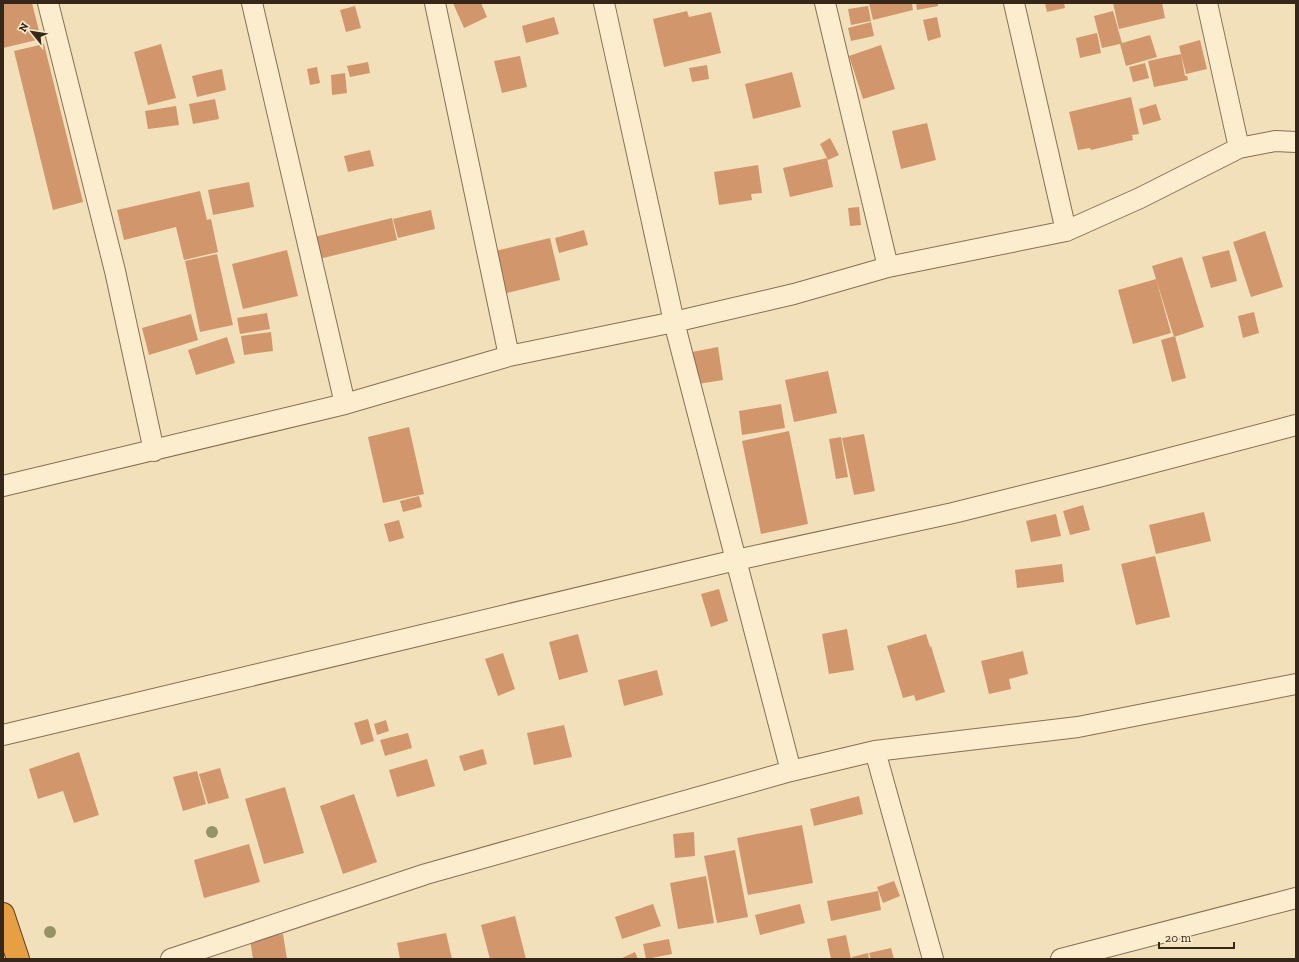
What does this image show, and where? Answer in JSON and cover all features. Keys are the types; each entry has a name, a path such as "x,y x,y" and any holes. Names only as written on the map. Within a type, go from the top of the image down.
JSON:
{"highway":[{"path":"3,914 18,959"}],"street":[{"path":"48,3 115,271 154,450"},
{"path":"252,3 345,404"},
{"path":"436,3 510,356"},
{"path":"604,3 674,322 791,771"},
{"path":"825,3 888,267"},
{"path":"1014,3 1066,231"},
{"path":"1207,3 1239,148"},
{"path":"3,486 345,404 510,356 674,322 794,294 888,267 1066,231 1140,198 1239,148 1275,141 1296,142"},
{"path":"3,735 736,560 953,513 1102,476 1296,424"},
{"path":"171,959 426,874 791,771 875,751 1078,727 1296,684"},
{"path":"875,751 932,959"},
{"path":"1061,959 1296,898"}],"building":[{"path":"3,3 32,3 41,39 3,48"},
{"path":"453,3 481,3 487,17 464,28"},
{"path":"869,3 912,3 913,10 873,20"},
{"path":"916,3 938,3 938,6 917,10"},
{"path":"1045,3 1064,3 1065,8 1047,12"},
{"path":"1113,3 1162,3 1165,18 1119,29"},
{"path":"355,6 361,28 346,32 340,10"},
{"path":"868,6 871,21 851,25 848,9"},
{"path":"687,11 689,17 711,12 721,53 664,67 653,19"},
{"path":"1113,11 1122,43 1150,35 1157,57 1126,66 1120,44 1102,48 1094,16"},
{"path":"554,17 559,34 526,43 522,26"},
{"path":"937,17 941,37 928,41 923,20"},
{"path":"871,22 874,36 851,41 848,28"},
{"path":"1097,33 1101,53 1080,58 1076,38"},
{"path":"1200,40 1207,69 1186,74 1179,46"},
{"path":"44,44 83,202 53,210 14,51"},
{"path":"161,44 176,98 148,105 134,52"},
{"path":"881,45 895,89 863,99 849,56"},
{"path":"1181,54 1185,76 1187,76 1188,80 1154,87 1148,61"},
{"path":"520,56 527,87 502,93 494,61"},
{"path":"368,62 370,73 350,77 347,66"},
{"path":"1145,63 1149,78 1133,82 1129,67"},
{"path":"707,65 709,79 692,82 689,68"},
{"path":"317,67 320,83 310,85 307,69"},
{"path":"222,69 226,90 197,97 192,76"},
{"path":"792,72 801,107 753,119 745,84"},
{"path":"345,73 347,93 332,95 331,75"},
{"path":"1131,97 1139,134 1132,135 1133,140 1091,150 1090,148 1078,150 1069,112"},
{"path":"215,99 219,119 193,124 189,104"},
{"path":"1156,104 1161,120 1143,125 1139,109"},
{"path":"176,106 179,125 148,129 145,111"},
{"path":"927,123 936,160 901,169 892,131"},
{"path":"830,138 839,155 828,160 820,144"},
{"path":"370,150 374,166 348,172 344,156"},
{"path":"827,158 833,187 790,197 783,168"},
{"path":"758,165 762,193 751,194 752,200 719,205 714,172"},
{"path":"249,182 254,207 213,215 208,190"},
{"path":"200,191 207,220 211,219 218,252 184,260 176,227 124,240 117,210"},
{"path":"859,207 861,225 850,226 848,208"},
{"path":"431,210 435,229 398,238 393,219"},
{"path":"392,218 397,240 319,259 314,237"},
{"path":"584,230 588,245 559,253 555,238"},
{"path":"1265,231 1283,287 1251,297 1233,242"},
{"path":"550,238 560,280 487,298 478,255"},
{"path":"287,250 298,296 243,309 232,264"},
{"path":"1229,250 1237,281 1211,288 1202,257"},
{"path":"217,254 233,325 200,332 185,261"},
{"path":"1182,257 1204,327 1174,337 1152,266"},
{"path":"1156,279 1171,333 1133,344 1118,290"},
{"path":"1254,312 1259,333 1243,338 1238,316"},
{"path":"267,313 270,329 240,334 237,318"},
{"path":"191,314 198,340 149,355 142,328"},
{"path":"271,332 273,351 244,355 241,336"},
{"path":"1175,336 1186,378 1172,382 1161,340"},
{"path":"227,337 235,363 196,375 188,350"},
{"path":"718,347 723,380 698,384 692,352"},
{"path":"828,371 837,413 794,422 785,380"},
{"path":"781,404 785,428 742,435 739,411"},
{"path":"409,427 424,494 383,503 368,437"},
{"path":"789,431 808,524 761,534 742,441"},
{"path":"864,434 875,491 854,495 842,438"},
{"path":"841,437 848,477 836,479 829,439"},
{"path":"419,496 422,507 403,512 400,501"},
{"path":"1083,505 1090,530 1070,535 1063,511"},
{"path":"1204,512 1211,541 1156,554 1149,525"},
{"path":"1056,514 1061,536 1031,542 1026,521"},
{"path":"399,520 404,538 389,542 384,524"},
{"path":"1155,556 1170,617 1136,625 1121,564"},
{"path":"1062,564 1064,582 1017,588 1015,570"},
{"path":"719,589 728,621 711,627 701,594"},
{"path":"847,629 854,670 829,674 822,634"},
{"path":"578,634 588,672 559,680 549,642"},
{"path":"926,634 945,692 916,701 914,695 903,698 887,646"},
{"path":"1023,651 1028,674 1009,679 1011,689 989,694 981,661"},
{"path":"503,653 515,689 498,696 485,659"},
{"path":"657,670 663,695 624,706 618,680"},
{"path":"368,719 374,741 361,745 354,723"},
{"path":"386,720 389,731 377,735 374,724"},
{"path":"564,725 572,757 534,765 527,733"},
{"path":"408,733 412,748 385,756 380,740"},
{"path":"483,749 487,764 464,771 459,756"},
{"path":"79,752 99,815 74,823 63,791 38,799 29,769"},
{"path":"427,759 435,786 397,797 389,770"},
{"path":"220,768 229,798 208,804 199,774"},
{"path":"197,771 206,804 183,811 173,777"},
{"path":"285,787 304,853 264,864 245,799"},
{"path":"354,794 377,862 343,874 320,806"},
{"path":"859,796 863,814 814,826 810,809"},
{"path":"802,825 813,883 748,895 737,838"},
{"path":"694,832 695,856 675,858 673,834"},
{"path":"249,844 260,882 204,898 194,860"},
{"path":"735,850 748,917 717,923 704,856"},
{"path":"706,876 714,923 678,929 670,883"},
{"path":"894,881 900,896 883,903 877,887"},
{"path":"878,891 881,910 831,921 827,901"},
{"path":"653,904 661,926 622,939 615,917"},
{"path":"800,904 805,923 760,935 755,915"},
{"path":"515,916 526,959 490,959 481,925"},
{"path":"446,933 452,959 400,959 397,943"},
{"path":"283,934 287,959 253,959 250,940"},
{"path":"846,935 851,959 831,959 827,939"},
{"path":"669,939 672,954 646,959 643,944"},
{"path":"891,948 894,959 871,959 869,953"},
{"path":"635,952 638,959 620,959"},
{"path":"868,953 869,959 853,959 852,957"}]}
